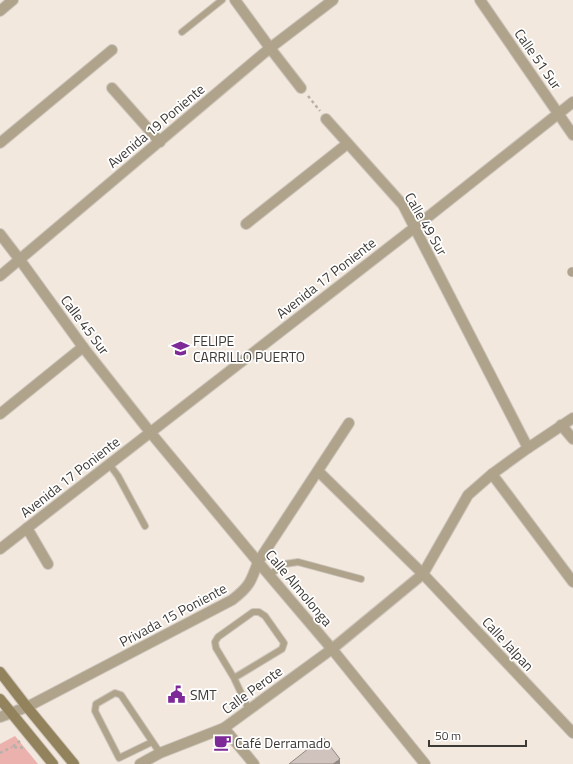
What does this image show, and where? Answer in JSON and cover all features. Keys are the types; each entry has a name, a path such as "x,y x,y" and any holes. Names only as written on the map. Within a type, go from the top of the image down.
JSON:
{"main road":[{"path":"0,672 74,764"},
{"path":"0,699 52,764"}],"street":[{"path":"0,11 13,0"},
{"path":"235,0 301,88"},
{"name":"Avenida 19 Poniente","path":"0,276 270,48 333,0"},
{"name":"Calle 51 Sur","path":"480,0 573,135"},
{"path":"0,143 112,50"},
{"path":"112,88 160,142"},
{"name":"Avenida 17 Poniente","path":"0,549 414,228 573,102"},
{"name":"Calle 49 Sur","path":"326,119 403,205 528,448"},
{"path":"246,224 347,144"},
{"name":"Calle 45 Sur","path":"0,234 83,347 150,432"},
{"path":"0,414 83,347"},
{"path":"422,574 468,494 492,474 573,418"},
{"name":"Privada 15 Poniente","path":"0,717 12,714 27,707 232,600 246,589 253,577 258,562 349,423"},
{"path":"561,425 573,439"},
{"name":"Calle Almolonga","path":"150,432 332,649 425,764"},
{"name":"Calle Jalpan","path":"318,470 422,574 573,733"},
{"path":"492,474 573,582"},
{"path":"27,528 48,564"},
{"name":"Calle Perote","path":"140,764 160,753 224,728 332,649 422,574"},
{"path":"224,728 254,764"}],"lane":[{"path":"182,32 222,0"},
{"path":"109,464 118,476 145,526"},
{"path":"269,575 285,564 298,562 361,579"},
{"path":"234,678 282,649 284,646 284,643 265,616 259,612 253,612 238,622 218,637 215,642 216,648 234,678 249,710"},
{"path":"152,742 119,758 95,711 96,704 115,693 121,695 160,753"}],"path":[{"path":"301,88 326,119"},
{"path":"0,753 12,747"}],"shaded area":[{"path":"15,736 38,764 0,764 0,744"}],"building":[{"path":"323,737 340,759 333,764 289,764"}],"place":[{"name":"FELIPE CARRILLO PUERTO","path":"180,349"},
{"name":"SMT","path":"177,695"},
{"name":"Café Derramado","path":"222,743"}]}
